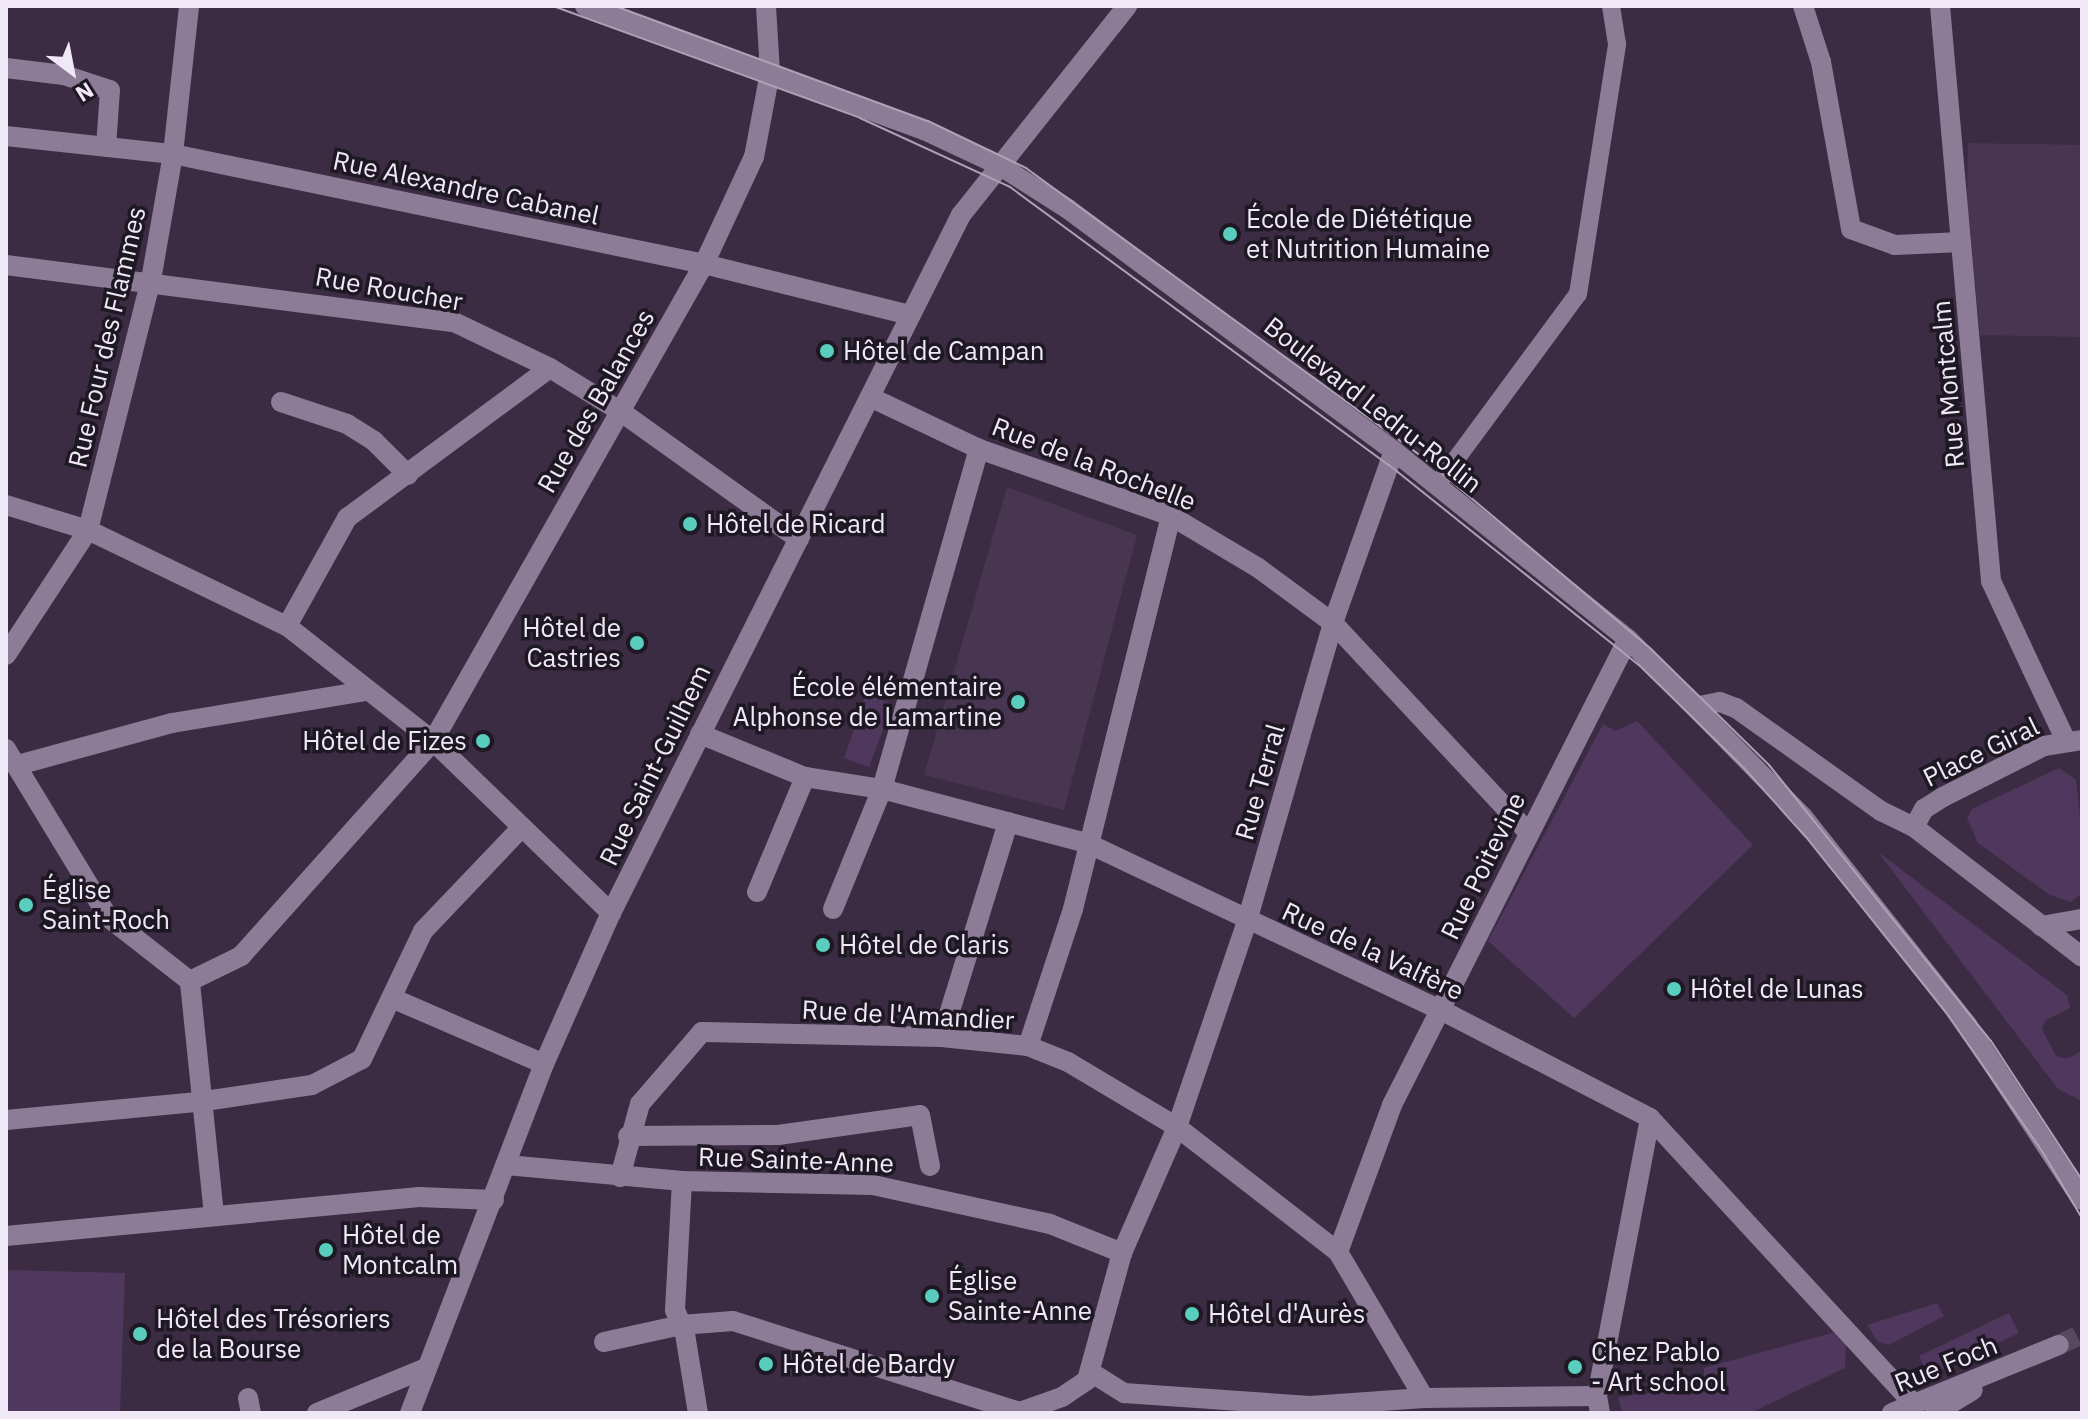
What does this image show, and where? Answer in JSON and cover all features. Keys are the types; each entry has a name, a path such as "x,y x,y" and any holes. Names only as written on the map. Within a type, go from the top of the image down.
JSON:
{"street":[{"name":"Rue Four des Flammes","path":"6,655 88,530 151,280 173,154 189,6"},
{"name":"Boulevard Ledru-Rollin","path":"585,6 1005,158 1080,218 1437,485 1628,639 1699,706 1840,864 1967,1025 2082,1200"},
{"name":"Rue des Balances","path":"190,981 241,956 433,741 704,264 754,157 770,72 766,6"},
{"name":"Rue Saint-Guilhem","path":"410,1413 544,1064 611,913 910,315 961,215 1127,6"},
{"path":"1803,6 1821,62 1851,229 1895,245 1961,242"},
{"name":"Rue Montcalm","path":"1940,6 1991,581 2032,669 2074,741"},
{"path":"6,68 64,75 110,90 106,147"},
{"name":"Rue Alexandre Cabanel","path":"6,136 173,154 704,264 910,315"},
{"name":"Rue Roucher","path":"6,265 151,280 454,322 550,368 620,411 799,539"},
{"path":"287,626 347,518 550,368"},
{"name":"Rue de la Rochelle","path":"870,397 979,449 1171,516 1257,567 1333,623 1528,832"},
{"path":"281,402 347,424 374,441 408,475"},
{"path":"833,909 882,789 979,449"},
{"name":"Rue Terral","path":"1092,1373 1122,1253 1177,1127 1247,921 1333,623 1394,451"},
{"path":"6,505 88,530 287,626 433,741 611,913"},
{"path":"1028,1046 1073,909 1171,516"},
{"name":"Rue Poitevine","path":"1338,1252 1392,1105 1628,639"},
{"path":"214,1215 198,1102 190,981 108,917 12,757 172,723 366,691"},
{"name":"Place Giral","path":"1699,706 1720,702 1736,708 1881,811 1914,827 2082,957"},
{"name":"Rue de la Valfère","path":"700,734 805,777 882,789 1087,843 1441,1010 1650,1118 1913,1403"},
{"name":"Place Giral","path":"1914,827 1924,809 1943,797 2044,746 2074,741"},
{"path":"757,892 805,777"},
{"path":"942,1037 1008,822"},
{"path":"6,1120 198,1102 312,1085 362,1059 394,999 423,931 521,828"},
{"path":"2041,926 2082,919"},
{"path":"394,999 544,1064"},
{"name":"Rue de l'Amandier","path":"620,1177 628,1136 649,1090 702,1032 942,1037 1028,1046 1068,1062 1177,1127 1338,1252 1424,1398"},
{"path":"628,1136 778,1135 920,1115 930,1166"},
{"path":"604,1342 681,1325 733,1321 1020,1412 1062,1397 1092,1373 1124,1393 1311,1410 1424,1398 1467,1405 1598,1405 1650,1118"},
{"name":"Rue Sainte-Anne","path":"507,1165 682,1181 873,1185 1050,1224 1122,1253"},
{"path":"682,1181 675,1310 681,1325 698,1413"},
{"path":"6,1236 419,1197 494,1200"},
{"name":"Rue Foch","path":"1892,1413 2059,1345"},
{"name":"Rue Foch","path":"1935,1413 2019,1363"},
{"path":"317,1413 426,1368"}],"lane":[{"path":"1437,485 1578,294 1617,44 1611,6"}],"shaded area":[{"path":"1968,143 2082,145 2082,337 1980,335 1967,200"},
{"path":"1007,487 1137,535 1064,810 924,775"},
{"path":"866,694 893,704 869,767 844,758"},
{"path":"1637,721 1753,845 1574,1018 1488,941 1603,724 1615,731"},
{"path":"2059,768 2076,780 2082,835 2082,893 2071,902 2050,895 1978,843 1967,818 1972,809"},
{"path":"1878,852 2067,995 2070,1008 2046,1020 2042,1029 2056,1056 2066,1059 2082,1051 2082,1101 2058,1089"},
{"path":"8,1270 125,1273 120,1413 6,1413"},
{"path":"1937,1303 1944,1316 1889,1345 1878,1342 1867,1325"},
{"path":"2009,1313 2019,1333 1928,1376 1919,1356"},
{"path":"1835,1332 1846,1344 1845,1368 1750,1413 1622,1413 1618,1397 1704,1386 1704,1368"}],"tunnel":[{"path":"2059,1345 2082,1334"}],"tram line":[{"path":"553,6 860,118 1010,187 1389,465 1639,665 1744,768 1806,837 1945,1011 2042,1151 2082,1218"},
{"path":"615,6 928,121 1026,168 1421,456 1651,649 1769,765 1991,1041 2082,1180"}],"place":[{"name":"École de Diététique et Nutrition Humaine","path":"1230,234"},
{"name":"Hôtel de Campan","path":"827,351"},
{"name":"Hôtel de Ricard","path":"690,524"},
{"name":"Hôtel de Castries","path":"637,643"},
{"name":"École élémentaire Alphonse de Lamartine","path":"1018,702"},
{"name":"Hôtel de Fizes","path":"483,741"},
{"name":"Église Saint-Roch","path":"26,905"},
{"name":"Hôtel de Claris","path":"823,945"},
{"name":"Hôtel de Lunas","path":"1674,989"},
{"name":"Hôtel de Montcalm","path":"326,1250"},
{"name":"Église Sainte-Anne","path":"932,1296"},
{"name":"Hôtel d'Aurès","path":"1192,1314"},
{"name":"Hôtel des Trésoriers de la Bourse","path":"140,1334"},
{"name":"Hôtel de Bardy","path":"766,1364"},
{"name":"Chez Pablo - Art school","path":"1575,1367"}]}
